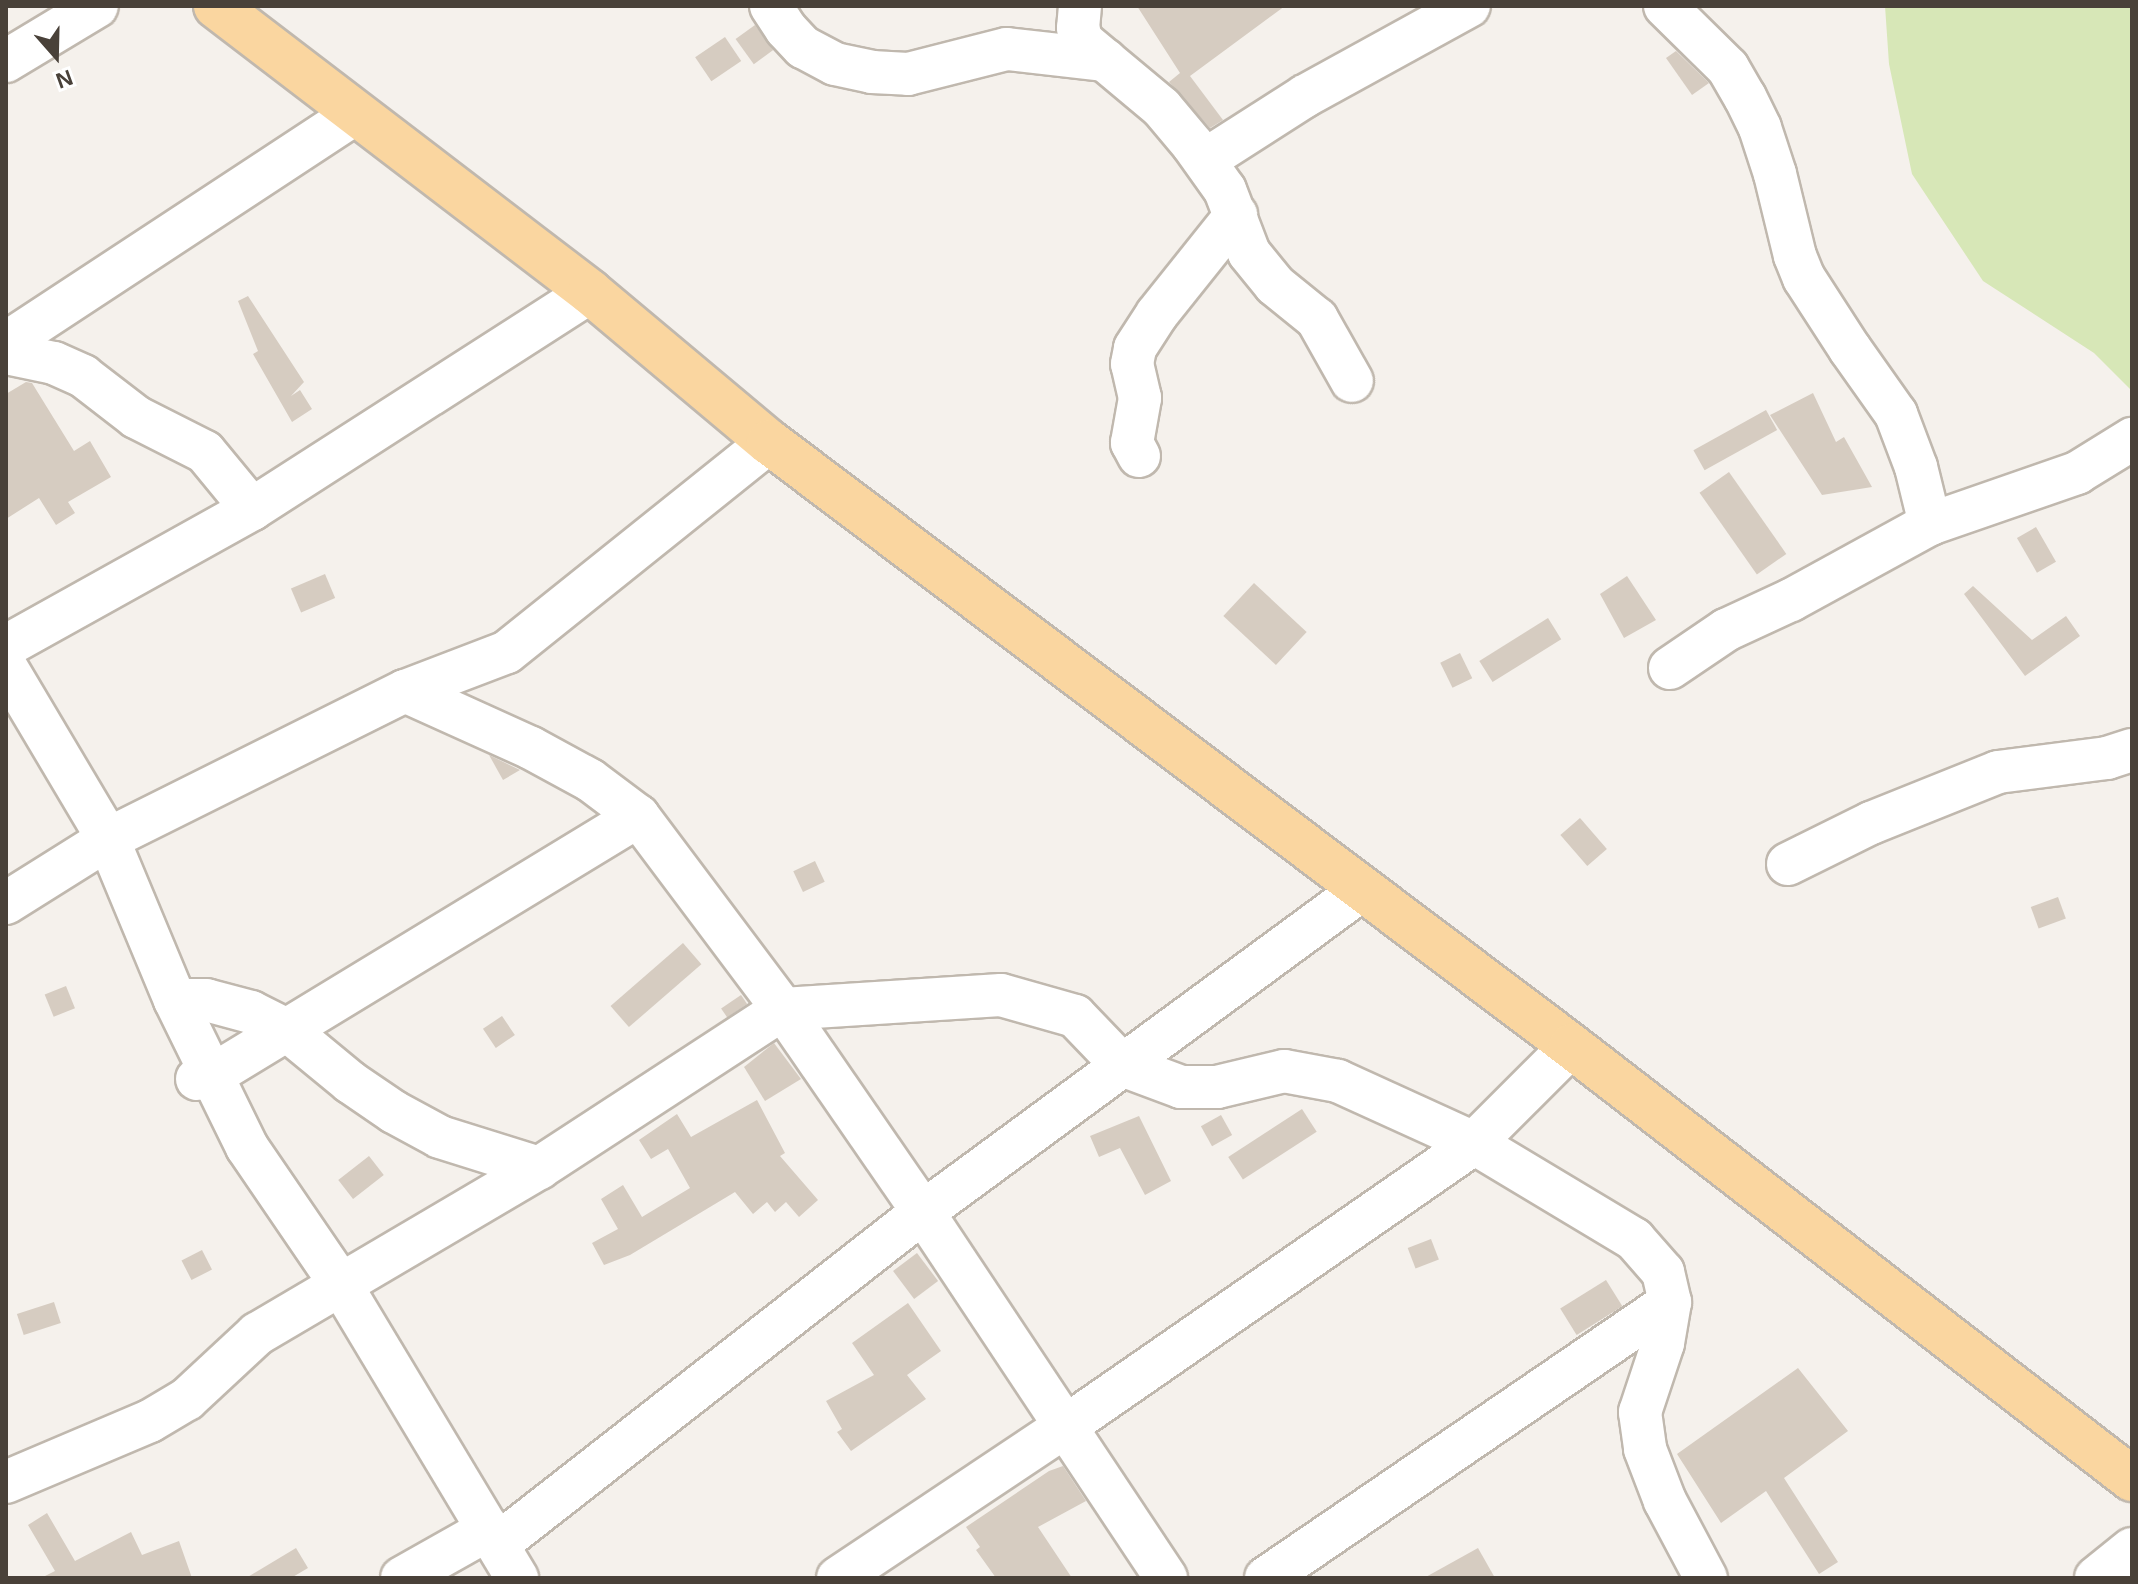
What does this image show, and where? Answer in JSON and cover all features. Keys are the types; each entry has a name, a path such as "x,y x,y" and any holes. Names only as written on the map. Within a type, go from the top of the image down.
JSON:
{"main road":[{"path":"216,6 590,292 769,442 1360,891 1571,1046 2132,1479"}],"street":[{"path":"6,61 97,6"},
{"path":"771,6 803,47 835,64 872,72 908,74 930,71 1007,49 1055,25 1077,6"},
{"path":"1077,6 1082,41 1162,108 1205,160 1236,215 1249,253 1275,285 1317,319 1352,381"},
{"path":"1205,160 1305,96 1469,6"},
{"path":"1665,6 1728,68 1745,97 1760,128 1775,174 1795,256 1804,278 1896,414 1916,467 1930,524"},
{"path":"1007,49 1105,60"},
{"path":"6,343 354,114"},
{"path":"1139,456 1132,443 1140,398 1132,364 1135,348 1157,314 1236,215"},
{"path":"6,646 252,509 590,292"},
{"path":"6,353 54,363 83,376 136,417 205,452 252,509"},
{"path":"1670,668 1726,630 1791,600 1930,524 2077,473 2132,439"},
{"path":"6,903 108,839 405,691 507,652 769,442"},
{"path":"6,667 108,839 204,1078 341,1285 501,1550"},
{"path":"405,691 531,748 590,780 638,816 783,1009 923,1212 1166,1578"},
{"path":"1788,864 1871,823 1998,772 2107,758 2132,750"},
{"path":"204,1078 638,816"},
{"path":"402,1578 501,1550 923,1212 1360,891"},
{"path":"8,1479 150,1421 187,1399 257,1334 539,1168 783,1009 1001,995 1075,1016 1122,1065 1181,1087 1217,1087 1284,1071 1338,1081 1474,1143 1634,1239 1663,1272 1670,1302 1663,1343 1640,1412 1645,1449 1694,1573"},
{"path":"175,1000 206,1000 231,1006 287,1030 350,1082 394,1112 440,1137 539,1168"},
{"path":"838,1578 1066,1426 1474,1143 1571,1046"},
{"path":"1266,1578 1670,1302"},
{"path":"2096,1578 2132,1549"}],"green space":[{"path":"1885,6 2132,6 2132,391 2094,353 1983,281 1912,174 1889,64"}],"building":[{"path":"1137,6 1285,6 1190,76 1223,120 1210,128 1169,82 1180,73"},
{"path":"755,25 773,50 754,64 736,39"},
{"path":"725,37 741,61 711,81 695,57"},
{"path":"1676,51 1709,83 1692,95 1666,58"},
{"path":"248,296 304,382 291,396 300,390 312,409 292,422 253,354 258,351 238,301"},
{"path":"26,382 32,383 74,451 90,441 111,477 68,502 75,513 56,525 39,498 6,519 6,394"},
{"path":"1813,393 1836,442 1844,437 1872,487 1822,495 1770,415"},
{"path":"1766,410 1777,430 1705,470 1693,450"},
{"path":"1729,472 1786,554 1757,575 1700,493"},
{"path":"2036,527 2056,562 2037,573 2017,538"},
{"path":"325,574 335,598 301,612 291,588"},
{"path":"1627,576 1656,620 1624,638 1600,594"},
{"path":"1254,583 1307,632 1276,665 1223,616"},
{"path":"1973,586 2032,640 2066,616 2080,636 2025,676 1964,594"},
{"path":"1548,618 1561,639 1493,682 1479,661"},
{"path":"1460,653 1472,678 1453,688 1440,663"},
{"path":"489,755 520,770 503,780"},
{"path":"1580,818 1607,849 1587,866 1560,835"},
{"path":"815,861 825,882 803,892 793,871"},
{"path":"2058,897 2066,919 2039,929 2031,907"},
{"path":"683,943 701,964 629,1027 611,1006"},
{"path":"66,986 75,1008 54,1017 45,995"},
{"path":"741,995 747,1004 727,1018 721,1008"},
{"path":"502,1016 515,1035 496,1048 483,1029"},
{"path":"774,1043 801,1079 765,1101 744,1067"},
{"path":"757,1100 785,1153 780,1156 818,1200 799,1217 786,1202 775,1212 767,1202 753,1214 735,1192 630,1255 604,1265 592,1243 618,1229 601,1199 623,1185 642,1217 690,1188 668,1149 651,1159 639,1140 677,1114 691,1137"},
{"path":"1302,1109 1317,1132 1243,1180 1228,1157"},
{"path":"1221,1115 1232,1135 1212,1146 1201,1126"},
{"path":"1139,1116 1171,1181 1145,1195 1120,1148 1099,1157 1090,1136"},
{"path":"369,1156 384,1175 353,1199 338,1180"},
{"path":"1431,1239 1439,1260 1416,1268 1408,1248"},
{"path":"202,1250 212,1270 191,1280 182,1260"},
{"path":"917,1253 938,1281 914,1299 893,1271"},
{"path":"1606,1280 1622,1306 1577,1335 1560,1309"},
{"path":"54,1302 61,1323 24,1335 17,1314"},
{"path":"908,1303 941,1351 907,1375 926,1399 851,1451 837,1432 842,1429 826,1401 874,1375 852,1343"},
{"path":"1798,1368 1848,1431 1784,1478 1838,1562 1819,1574 1766,1491 1721,1523 1677,1454"},
{"path":"1063,1466 1086,1501 1038,1527 1072,1578 996,1578 976,1550 980,1547 966,1527 1049,1471"},
{"path":"47,1513 75,1561 131,1532 142,1555 179,1541 192,1578 41,1578 55,1571 28,1525"},
{"path":"296,1548 308,1568 291,1578 246,1578"},
{"path":"1478,1548 1495,1578 1424,1578"}]}
